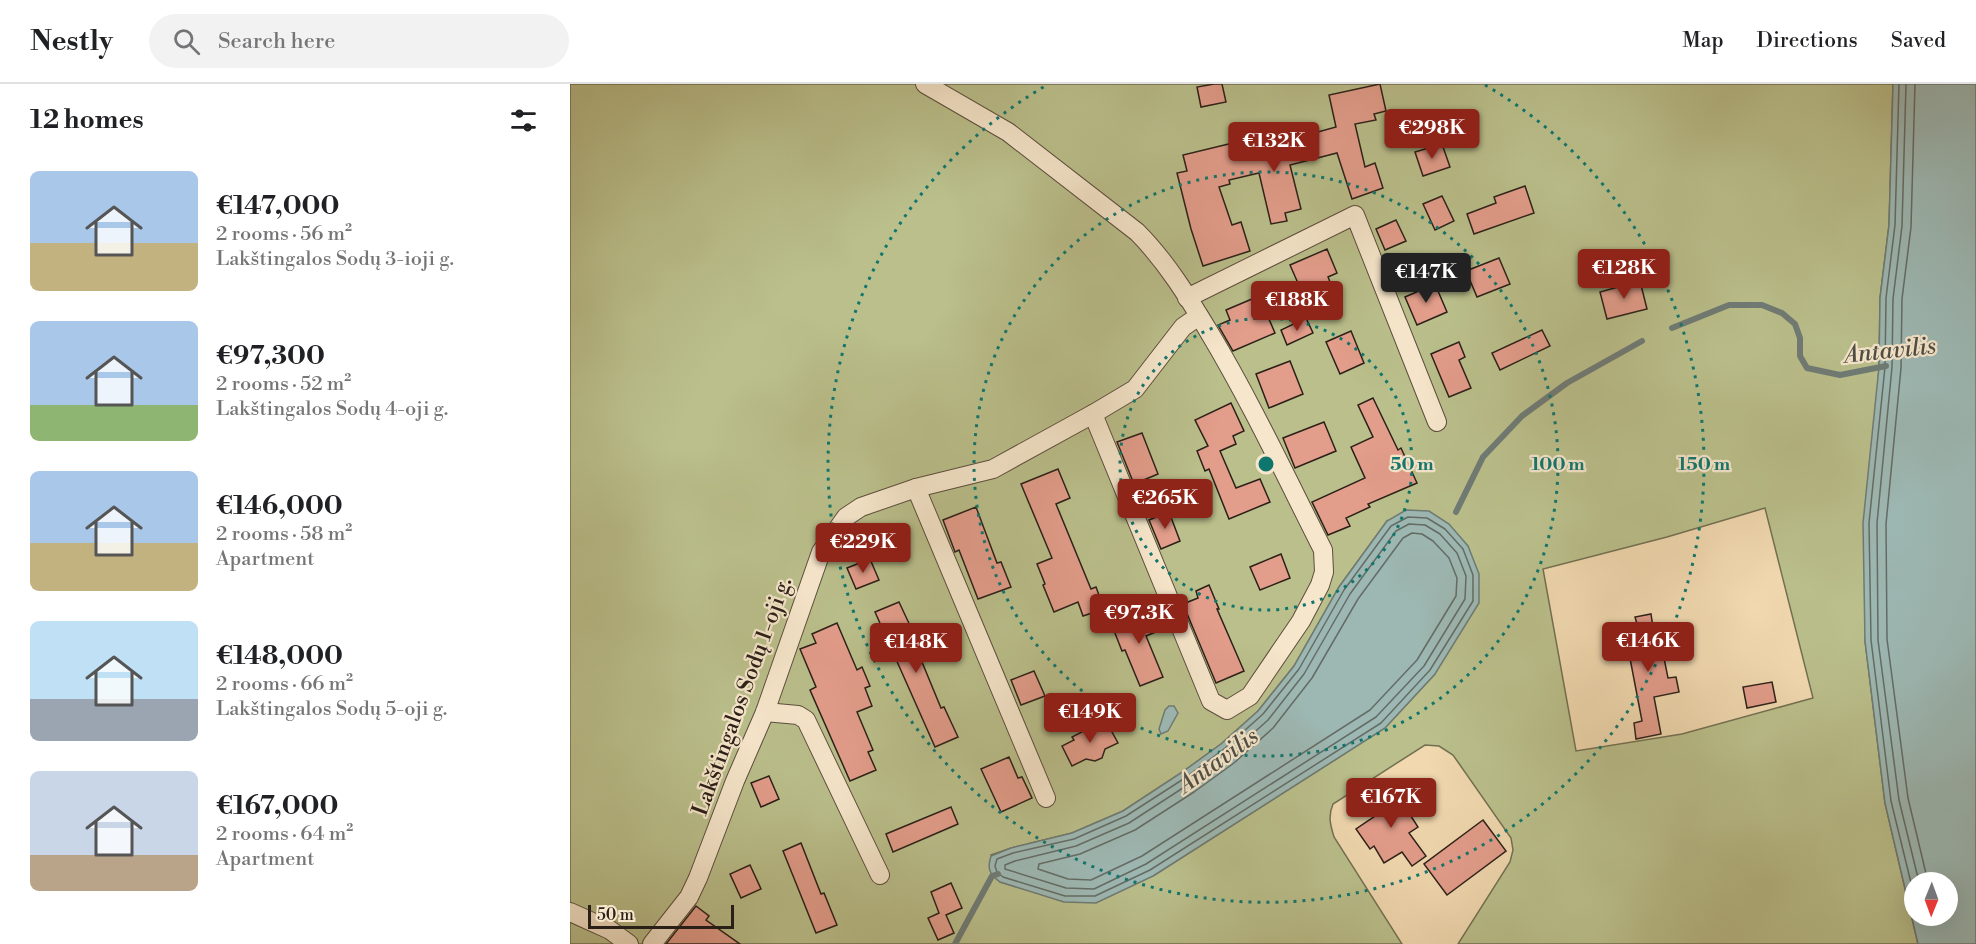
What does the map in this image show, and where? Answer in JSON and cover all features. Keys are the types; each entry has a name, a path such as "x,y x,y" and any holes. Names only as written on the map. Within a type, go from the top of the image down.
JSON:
{"street":[{"path":"925,84 1008,132 1137,232 1156,251 1237,379 1323,550 1324,572 1320,585 1301,621 1250,696 1227,710 1211,701 1093,414"},
{"path":"1187,298 1355,215 1437,422"},
{"name":"Lakštingalos Sodų 1-oji g.","path":"652,944 689,897 698,878 735,781 765,712 821,552 846,517 861,507 916,488 993,469 1093,414 1135,389 1183,327 1199,316"},
{"path":"916,488 1046,798"},
{"path":"765,712 798,716 806,720 880,875"},
{"path":"570,912 610,930 629,944"}],"green space":[{"path":"570,84 1893,84 1889,225 1880,298 1879,367 1865,641 1885,803 1904,884 1904,926 1914,926 1918,944 1458,944 1510,862 1513,850 1511,838 1453,755 1439,746 1425,745 1333,804 1330,812 1334,837 1402,944 570,944","holes":["1765,508 1813,698 1682,734 1576,751 1543,569 1667,537","1387,521 1435,674 1385,728 1153,876 1027,890 1000,882 991,855 1072,833 1123,811 1221,744 1258,711 1294,666 1339,587"]}],"water":[{"path":"1893,84 1976,84 1976,944 1918,944 1914,926 1958,926 1958,872 1904,872 1904,884 1885,803 1865,641 1863,523 1879,367 1880,298 1889,225"},
{"path":"1406,510 1429,511 1449,524 1468,546 1479,574 1479,603 1435,674 1385,728 1153,876 1096,903 1064,902 1000,882 993,876 989,867 991,856 1011,848 1072,833 1123,811 1221,744 1258,711 1294,666 1339,587 1387,521"},
{"path":"1169,706 1174,706 1178,713 1168,731 1161,734 1159,729 1165,710"}],"building":[{"path":"1222,84 1226,102 1201,107 1197,87"},
{"path":"1380,84 1386,111 1374,114 1376,120 1355,124 1365,167 1375,163 1383,188 1352,199 1337,153 1290,165 1301,209 1285,213 1287,221 1271,224 1259,173 1229,180 1230,184 1219,187 1232,225 1241,222 1250,251 1203,266 1177,173 1187,171 1183,155 1266,135 1267,139 1294,131 1296,138 1336,127 1329,95"},
{"path":"1442,144 1450,167 1423,176 1415,152"},
{"path":"1525,186 1534,213 1474,234 1467,214 1496,203 1494,197"},
{"path":"1442,196 1454,221 1435,230 1423,204"},
{"path":"1396,220 1406,241 1385,250 1376,229"},
{"path":"1327,249 1337,273 1328,277 1335,294 1308,306 1290,265"},
{"path":"1499,258 1510,284 1477,297 1466,271"},
{"path":"1640,281 1647,309 1607,319 1600,292"},
{"path":"1435,284 1447,312 1417,325 1405,297"},
{"path":"1259,296 1275,333 1233,351 1218,325 1230,320 1226,310"},
{"path":"1306,318 1313,333 1287,345 1281,330"},
{"path":"1542,330 1550,346 1500,370 1492,353"},
{"path":"1351,331 1364,363 1340,374 1326,342"},
{"path":"1459,342 1465,357 1459,360 1471,388 1449,397 1431,354"},
{"path":"1290,361 1303,394 1269,408 1256,374"},
{"path":"1373,398 1398,450 1401,448 1417,483 1368,504 1370,507 1346,518 1350,526 1328,535 1312,502 1365,478 1351,447 1373,437 1358,405"},
{"path":"1231,403 1244,431 1233,436 1236,444 1220,451 1236,488 1260,479 1270,502 1229,519 1209,469 1205,471 1197,451 1208,446 1195,420"},
{"path":"1324,422 1336,451 1295,468 1283,438"},
{"path":"1142,433 1158,474 1134,484 1117,442"},
{"path":"1058,469 1070,498 1056,504 1091,589 1096,587 1104,609 1083,616 1078,602 1054,612 1037,564 1052,558 1021,484"},
{"path":"976,507 997,563 1001,562 1011,587 978,599 959,550 955,552 943,520"},
{"path":"1169,512 1180,541 1161,549 1149,520"},
{"path":"1281,554 1290,578 1260,590 1250,567"},
{"path":"870,559 879,580 856,589 847,568"},
{"path":"1209,585 1244,671 1216,683 1183,604 1198,598 1196,591"},
{"path":"899,602 913,632 910,633 941,708 944,707 958,737 935,747 875,612"},
{"path":"1149,608 1158,631 1146,636 1163,677 1140,686 1111,623"},
{"path":"1651,614 1654,634 1659,633 1668,678 1676,677 1679,692 1654,697 1661,734 1636,739 1634,723 1642,721 1624,627 1637,624 1635,617"},
{"path":"837,623 857,670 862,667 870,686 865,688 872,706 857,712 873,750 868,752 876,770 850,781 810,690 816,687 800,649 816,643 812,634"},
{"path":"1034,671 1045,696 1021,705 1011,680"},
{"path":"1772,682 1776,702 1747,708 1743,687"},
{"path":"1107,723 1118,743 1105,749 1102,758 1095,761 1086,759 1072,766 1062,746 1074,740 1072,737 1095,725 1096,728"},
{"path":"1009,757 1018,778 1022,777 1032,798 1001,812 981,769"},
{"path":"769,776 779,799 761,807 751,783"},
{"path":"1391,785 1418,827 1409,833 1426,856 1412,866 1402,852 1384,863 1374,846 1370,849 1356,829 1378,814 1368,800"},
{"path":"951,807 958,824 893,852 886,834"},
{"path":"1483,820 1506,851 1447,895 1424,864"},
{"path":"801,843 821,894 824,893 837,925 816,933 783,851"},
{"path":"750,865 761,889 741,898 730,874"},
{"path":"951,883 962,908 946,915 954,933 938,940 928,918 939,913 931,892"},
{"path":"696,906 709,916 706,920 740,944 666,944"}],"waterway":[{"name":"Antavilis","path":"1672,328 1729,305 1762,305 1782,313 1795,324 1800,338 1800,356 1807,368 1840,375 1886,366"},
{"name":"Antavilis","path":"1456,512 1483,457 1522,416 1567,383 1642,341"},
{"name":"Antavilis","path":"955,944 992,876 998,874"}]}
